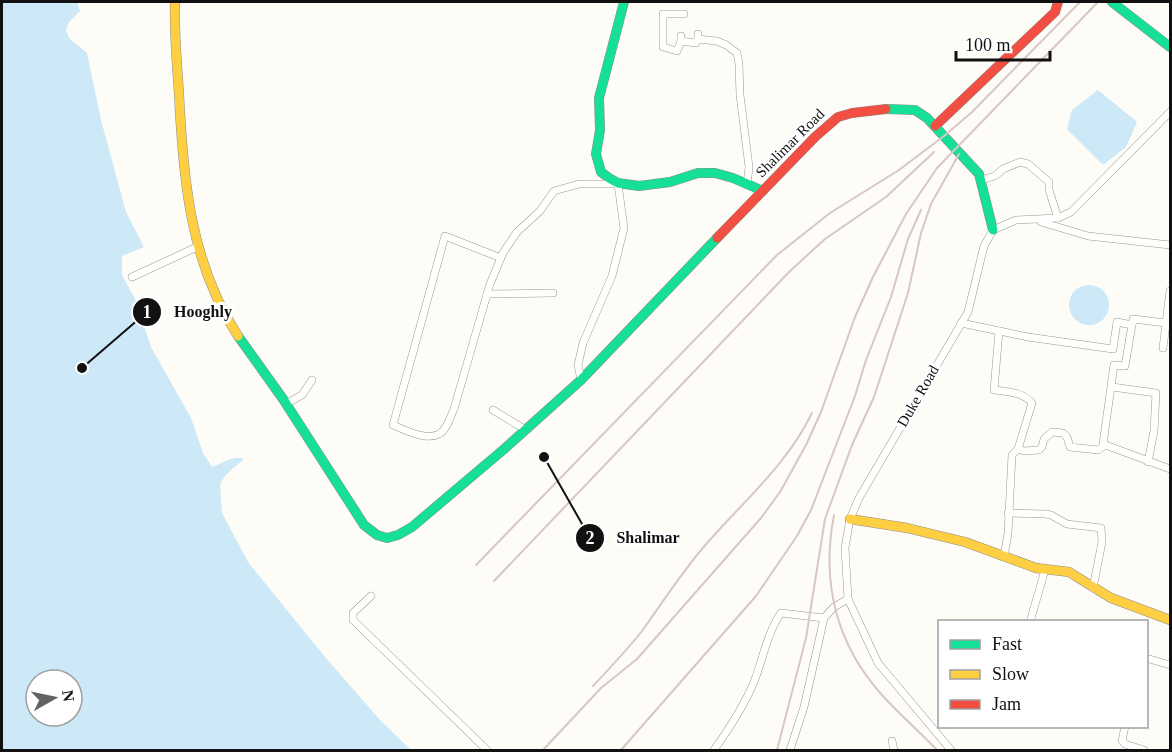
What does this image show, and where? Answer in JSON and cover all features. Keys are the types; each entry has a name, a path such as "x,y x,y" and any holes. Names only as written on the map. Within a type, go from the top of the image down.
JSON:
{"street":[{"path":"175,2 181,136 188,201 197,247 221,307 242,342 286,404 302,395 312,380"},
{"path":"618,184 609,179 597,162 600,128 598,111 624,2"},
{"path":"937,128 1054,12 1058,2"},
{"path":"1112,2 1170,47"},
{"path":"684,14 663,14 663,47 677,51 681,39 696,43 698,36 726,45 736,53 749,167 747,185"},
{"name":"Shalimar Road","path":"286,404 364,525 376,536 386,538 399,536 526,430 581,380 815,137 838,117 891,108 915,110 937,128 967,159 981,180"},
{"path":"1058,218 1049,190 1049,182 1028,164 1020,162 1003,169 995,176 981,180 993,230 1016,220 1058,218 1071,212 1170,112"},
{"path":"501,258 445,236 393,425 419,434 430,435 439,434 446,427 454,409 487,294 501,258 517,232 540,211 554,191 579,184 644,185 669,182 698,173 715,173 763,191"},
{"path":"581,380 578,365 583,343 612,276 622,240 624,228 618,184"},
{"path":"1035,220 1088,236 1170,245"},
{"name":"Duke Road","path":"951,750 878,663 848,599 845,548 850,519 858,498 968,312 984,246 993,230"},
{"path":"132,277 197,247"},
{"path":"1163,348 1170,291"},
{"path":"487,294 553,293"},
{"path":"1104,446 1114,365 1125,366 1133,319 1166,324"},
{"path":"961,323 1113,349 1117,322 1132,325"},
{"path":"999,331 994,390 1017,393 1027,397 1032,403 1018,449 1012,455 1004,557"},
{"path":"1112,387 1156,393 1154,431 1148,462"},
{"path":"494,410 526,430"},
{"path":"1018,449 1039,450 1044,439 1052,432 1063,433 1070,447 1098,450 1104,446"},
{"path":"1104,446 1170,469"},
{"path":"1008,513 1051,515 1067,524 1101,528 1102,542 1093,588"},
{"path":"850,519 907,528 965,542 1045,570 1069,572 1111,598 1170,620"},
{"path":"1030,620 1045,570"},
{"path":"371,596 353,613 353,620 487,750"},
{"path":"790,750 804,706 824,618 834,607 848,599"},
{"path":"714,750 739,712 753,684 774,623 781,613 824,618"},
{"path":"1148,660 1170,665"},
{"path":"1125,728 1122,741 1144,750"},
{"path":"892,741 894,750"}],"water":[{"path":"2,2 77,2 80,11 69,22 66,30 69,38 87,53 101,120 126,212 144,247 122,256 122,275 140,308 151,347 191,418 203,453 212,467 233,458 243,458 227,474 220,485 222,513 248,562 325,657 381,721 411,750 2,750"},
{"path":"1098,90 1137,122 1126,147 1103,165 1067,129 1072,110"},
{"path":"1089,285 1097,286 1103,291 1108,297 1108,313 1103,319 1097,324 1089,325 1081,324 1075,319 1070,313 1069,305 1070,297 1075,291 1081,286"}],"railway":[{"path":"476,565 777,255 830,213 899,170 944,136 971,113 1080,2"},
{"path":"543,750 601,688 637,659 761,518 780,492 806,445 821,412 855,317 906,214 937,168 1098,2"},
{"path":"494,581 789,272 825,239 886,197 934,152"},
{"path":"777,750 806,638 825,519 852,445 874,397 908,293 921,233 931,204 959,154"},
{"path":"621,750 756,596 797,536 811,510 855,396 866,360 891,297 908,239 921,210"},
{"path":"593,686 642,631 702,549 776,468 812,413"},
{"path":"834,515 830,540 831,588 843,633 853,655 882,695 937,750"}],"traffic: fast":[{"path":"624,2 599,98 600,130 596,154 601,172 618,183 639,186 670,182 698,173 715,173 763,191"},
{"path":"1112,2 1170,47"},
{"path":"886,109 915,110 927,118 979,174 993,230"},
{"path":"238,336 283,399 364,525 377,535 387,538 412,527 581,380 717,238"}],"traffic: slow":[{"path":"175,2 183,157 192,219 209,279 238,336"},
{"path":"850,519 907,528 965,542 1036,568 1069,572 1111,598 1170,620"}],"traffic: jam":[{"path":"935,126 1055,12 1058,2"},
{"path":"717,238 815,137 838,117 886,109"}],"place":[{"name":"Hooghly","path":"82,368"},
{"name":"Shalimar","path":"544,457"}]}
